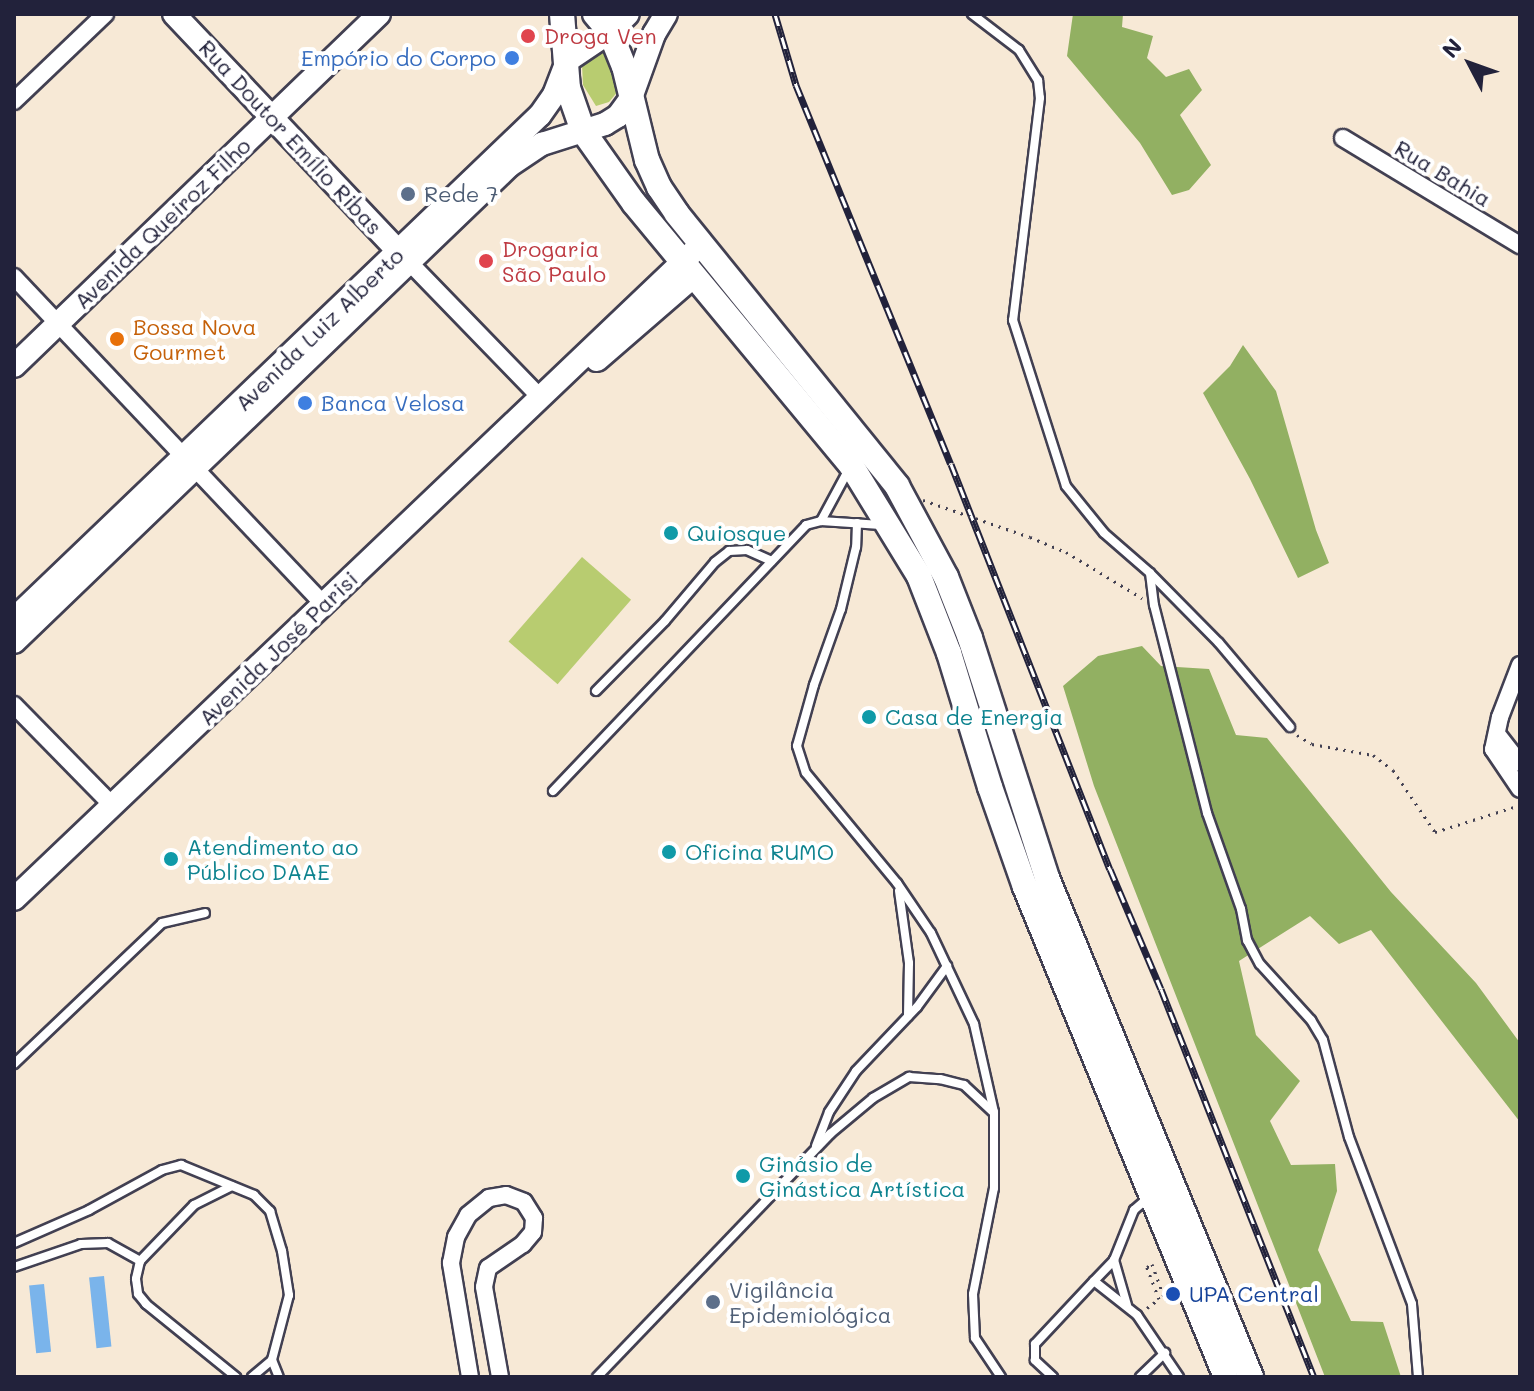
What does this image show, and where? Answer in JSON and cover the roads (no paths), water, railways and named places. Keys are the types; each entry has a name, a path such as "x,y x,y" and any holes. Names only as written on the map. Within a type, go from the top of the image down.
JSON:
{"main road":[{"path":"562,14 572,106 583,131 634,203 851,465 919,576 949,653 1025,887 1226,1377"},
{"path":"602,23 624,66 647,160 659,187 701,245 897,486 946,577 970,638 1047,878 1251,1377"}],"street":[{"path":"14,101 105,14"},
{"name":"Rua Doutor Emílio Ribas","path":"174,14 541,398"},
{"name":"Avenida Queiroz Filho","path":"14,366 379,14"},
{"path":"567,61 602,23 628,14"},
{"path":"631,98 651,42 666,14"},
{"name":"Avenida Luiz Alberto","path":"405,258 540,115 554,95 567,61"},
{"name":"Avenida Luiz Alberto","path":"14,642 405,258 509,166 542,144 618,116 631,98"},
{"name":"Rua Bahia","path":"1343,138 1520,245"},
{"name":"Avenida José Parisi","path":"14,899 541,398 688,268 701,245"},
{"path":"14,277 323,604"},
{"name":"Avenida Luiz Alberto","path":"14,619 192,464"},
{"path":"1520,665 1497,734 1494,756 1520,789"},
{"path":"14,705 113,806"},
{"path":"1497,734 1520,763"},
{"path":"470,1377 451,1263 456,1237 468,1215 489,1198 506,1195 524,1202 534,1218 533,1232 523,1244 488,1268 484,1287 500,1377"}],"lane":[{"path":"972,14 1019,50 1031,63 1038,80 1040,98 1013,320 1066,486 1104,533 1150,573 1219,643 1290,727"},
{"path":"821,521 851,465"},
{"path":"553,791 806,525 821,521 890,526"},
{"path":"857,523 856,547 841,609 814,685 797,746 806,773 897,883 931,933 974,1024 994,1112 994,1188 973,1294 975,1338 1001,1377"},
{"path":"596,691 729,551 747,550 772,561"},
{"path":"1150,573 1154,605 1207,813 1241,909 1247,940 1260,964 1311,1020 1323,1040 1349,1137 1412,1304 1418,1377"},
{"path":"897,883 909,963 908,1017"},
{"path":"14,1064 162,923 205,913"},
{"path":"814,1150 829,1112 856,1071 908,1017 947,966"},
{"path":"597,1377 814,1150 873,1098 909,1077 964,1085 994,1112"},
{"path":"14,1243 89,1210 162,1170 181,1165 254,1195 270,1211 282,1251 289,1295 272,1360 252,1377"},
{"path":"232,1186 194,1205 140,1261 136,1279 138,1294 146,1304 236,1377"},
{"path":"1053,1377 1035,1360 1035,1344 1114,1260 1134,1210 1150,1196"},
{"path":"14,1267 81,1244 108,1243 140,1261"},
{"path":"1114,1260 1128,1306"},
{"path":"1094,1281 1137,1315 1179,1377"},
{"path":"1140,1377 1165,1353"},
{"path":"272,1360 279,1377"}],"water":[{"path":"104,1276 111,1347 97,1348 89,1278"},
{"path":"44,1284 51,1352 36,1353 29,1286"}],"railway":[{"path":"775,14 796,85 951,464 1314,1377"}],"place":[{"name":"Droga Ven","path":"528,36"},
{"name":"Empório do Corpo","path":"512,58"},
{"name":"Rede 7","path":"408,194"},
{"name":"Drogaria São Paulo","path":"486,261"},
{"name":"Bossa Nova Gourmet","path":"117,339"},
{"name":"Banca Velosa","path":"305,403"},
{"name":"Quiosque","path":"671,533"},
{"name":"Casa de Energia","path":"869,717"},
{"name":"Oficina RUMO","path":"669,852"},
{"name":"Atendimento ao Público DAAE","path":"171,859"},
{"name":"Ginásio de Ginástica Artística","path":"743,1176"},
{"name":"UPA Central","path":"1173,1294"},
{"name":"Vigilância Epidemiológica","path":"713,1302"}]}
